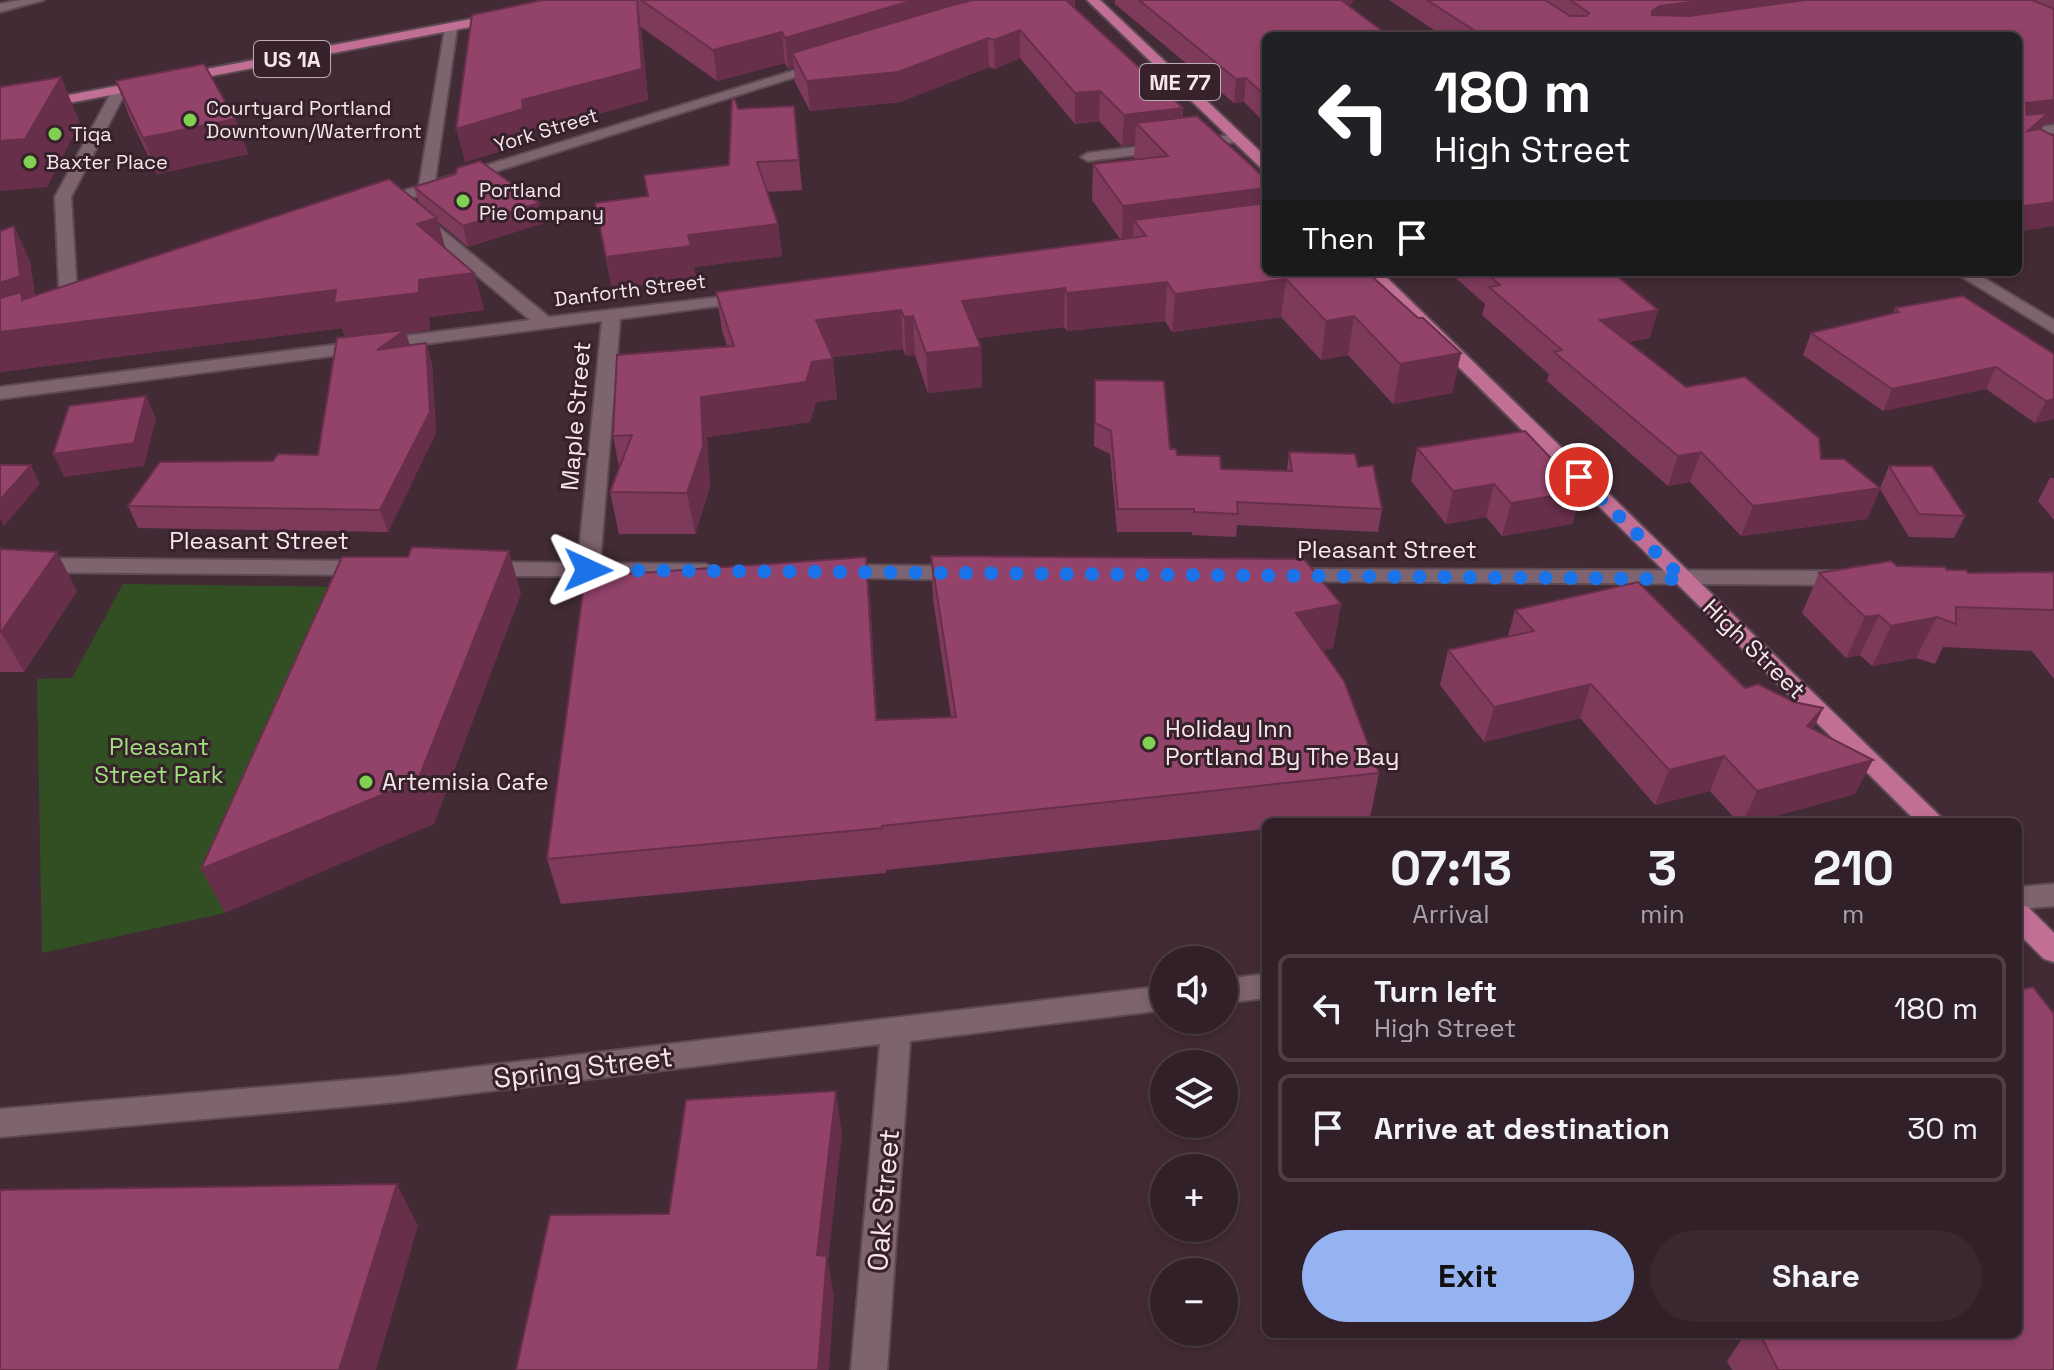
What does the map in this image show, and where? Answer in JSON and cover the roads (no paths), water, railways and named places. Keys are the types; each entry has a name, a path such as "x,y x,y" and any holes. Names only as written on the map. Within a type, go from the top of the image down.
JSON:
{"main road":[{"name":"ME 77","path":"1093,0 1262,161"},
{"name":"US 1A","path":"0,112 520,13"},
{"name":"High Street","path":"1375,276 1929,818"},
{"path":"2022,919 2054,951"}],"street":[{"path":"0,8 38,0"},
{"path":"426,188 443,95 451,28"},
{"name":"York Street","path":"365,208 835,63"},
{"path":"69,310 63,197 119,91"},
{"path":"2022,133 2054,129"},
{"path":"1088,157 1239,138"},
{"name":"Maple Street","path":"395,198 545,323"},
{"path":"1969,276 2054,328"},
{"name":"Danforth Street","path":"0,393 766,295"},
{"name":"Maple Street","path":"588,570 611,315"},
{"name":"Pleasant Street","path":"0,565 390,568"},
{"path":"466,569 732,571"},
{"path":"812,572 986,573"},
{"name":"Pleasant Street","path":"1268,575 1867,578"},
{"path":"2022,898 2054,895"},
{"path":"1238,989 1262,986"},
{"name":"Spring Street","path":"0,1123 398,1089 1150,1000"},
{"name":"Oak Street","path":"869,1370 896,1029"}],"place":[{"name":"Courtyard Portland Downtown/Waterfront","path":"190,120"},
{"name":"Tiqa","path":"55,134"},
{"name":"Baxter Place","path":"30,162"},
{"name":"Portland Pie Company","path":"463,201"},
{"name":"Holiday Inn Portland By The Bay","path":"1149,743"},
{"name":"Artemisia Cafe","path":"366,782"}],"park label":[{"name":"Pleasant Street Park","path":"159,761"}]}
